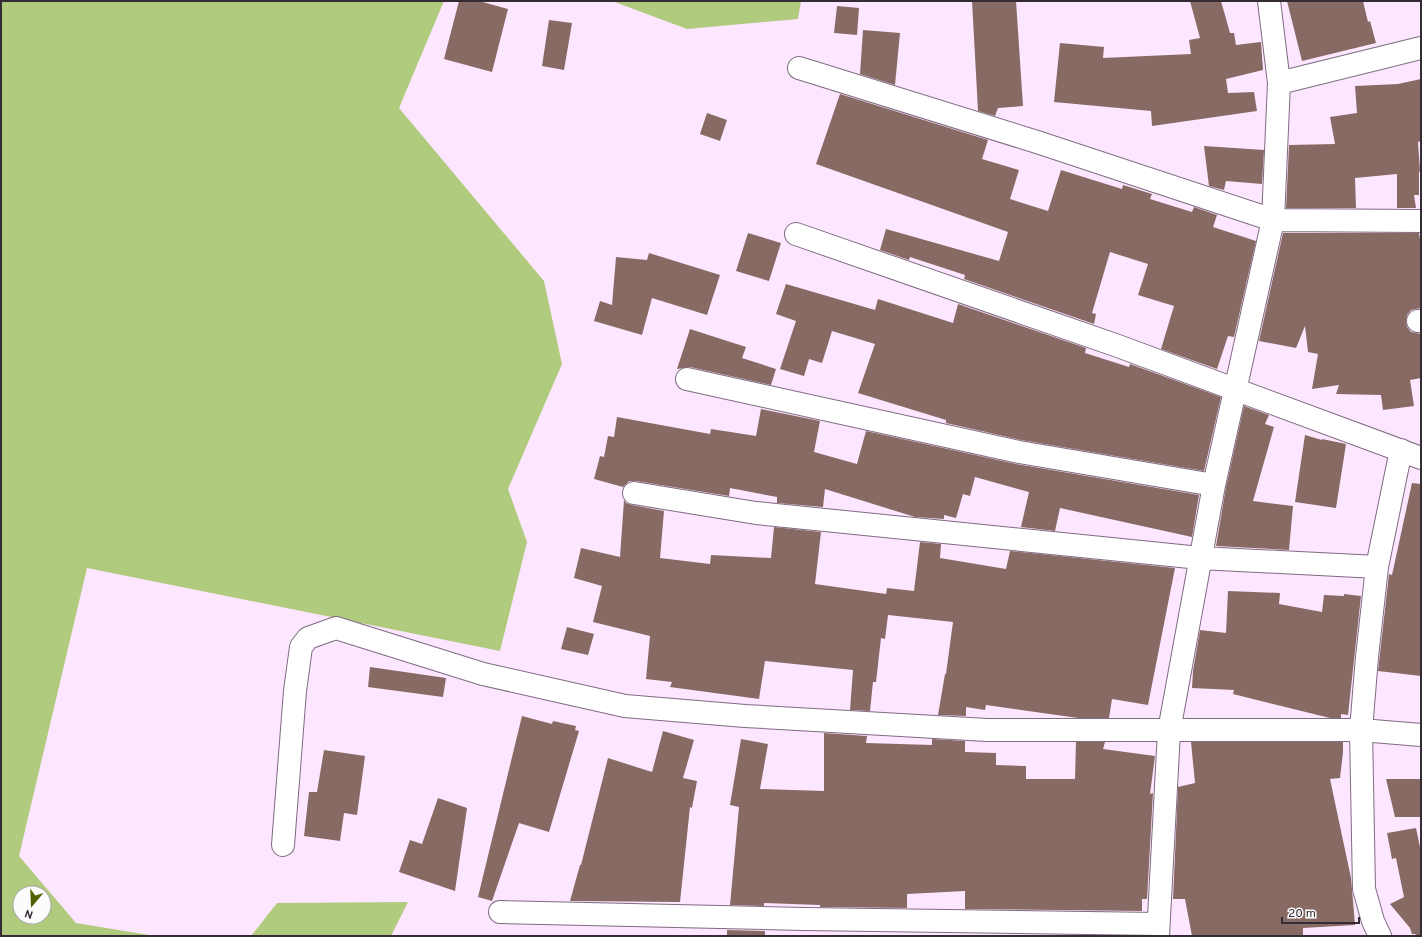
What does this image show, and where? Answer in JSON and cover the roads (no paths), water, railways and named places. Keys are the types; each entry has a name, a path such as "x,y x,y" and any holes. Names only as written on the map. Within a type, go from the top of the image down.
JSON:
{"street":[{"path":"500,912 804,919 1158,930 1169,731 1214,485 1273,220 1279,83 1268,1"},
{"path":"1279,83 1421,48"},
{"path":"799,68 1037,142 1273,220 1421,222"},
{"path":"796,234 1118,346 1421,458"},
{"path":"686,378 1019,452 1214,485"},
{"path":"1380,936 1373,921 1364,889 1360,730 1377,568 1401,450"},
{"path":"634,493 756,513 1200,558 1377,568"},
{"path":"283,845 295,691 301,647 308,638 336,628 483,674 625,706 745,716 987,730 1360,730 1421,735"}]}
